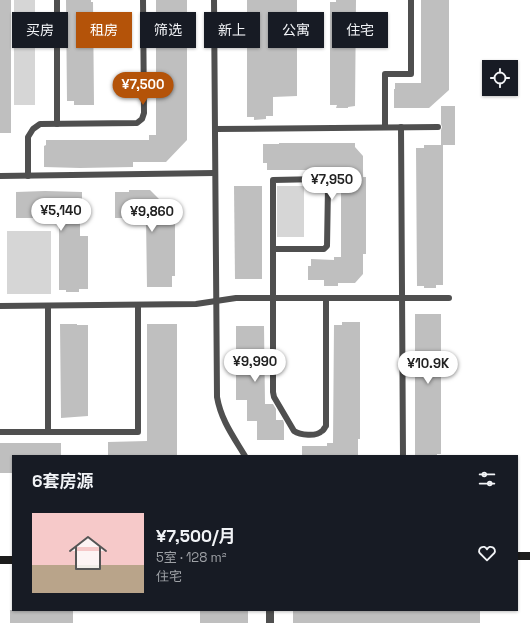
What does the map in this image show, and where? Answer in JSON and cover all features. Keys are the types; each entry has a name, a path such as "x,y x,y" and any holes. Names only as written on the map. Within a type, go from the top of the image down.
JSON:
{"street":[{"path":"518,556 530,556"},
{"path":"0,560 12,560"},
{"path":"270,611 270,623"}],"lane":[{"path":"57,0 57,124"},
{"path":"28,176 28,137 33,128 40,124 138,123 142,118 144,113 143,0"},
{"path":"214,0 217,397 219,411 244,455"},
{"path":"385,127 385,74 411,74 411,0"},
{"path":"215,129 438,126"},
{"path":"401,127 403,455"},
{"path":"0,176 215,173"},
{"path":"273,249 324,249 327,246 328,187 325,181 320,179 273,180 273,249 273,298 273,392 274,397 294,431 299,434 317,434 326,426 326,298"},
{"path":"0,306 196,304 236,298 450,298"},
{"path":"0,432 138,432 138,305"},
{"path":"48,306 48,432"}],"shaded area":[{"path":"14,0 35,0 35,12 14,12"},
{"path":"14,48 35,48 35,105 14,105"},
{"path":"277,186 304,186 304,237 277,237"},
{"path":"7,231 51,231 51,294 7,294"}],"building":[{"path":"0,0 11,0 11,133 0,133"},
{"path":"66,0 91,0 91,2 93,2 93,12 76,12 76,48 93,48 94,105 74,105 74,101 67,101 68,12 66,12"},
{"path":"156,0 187,0 187,12 156,12"},
{"path":"247,0 297,0 297,12 268,12 268,48 297,48 297,96 273,97 273,116 266,116 266,119 254,120 254,117 247,117 247,48 260,48 260,12 247,12"},
{"path":"336,0 356,0 356,12 332,12 332,48 356,48 355,106 348,108 336,108 337,105 330,105 330,2 336,2"},
{"path":"421,0 449,0 449,90 429,108 394,108 395,83 421,83"},
{"path":"156,48 187,48 187,140 166,162 133,162 133,167 44,167 44,146 46,145 46,140 149,140 149,135 156,135"},
{"path":"441,106 455,106 455,145 441,145"},
{"path":"355,143 355,147 363,156 363,177 366,177 366,254 363,254 363,274 355,283 338,283 338,286 324,286 324,280 308,280 308,266 311,266 311,259 334,260 334,257 341,257 341,179 338,179 338,173 332,173 332,170 267,170 267,163 263,163 263,144"},
{"path":"424,145 443,145 443,285 436,285 436,288 424,288 424,286 417,286 416,148 424,148"},
{"path":"234,186 262,186 262,279 235,279"},
{"path":"129,190 150,190 175,215 175,276 172,276 172,287 147,287 146,218 115,218 115,192 129,192"},
{"path":"16,192 82,192 80,236 88,236 88,289 79,289 79,292 66,292 66,290 59,290 59,218 16,218"},
{"path":"415,314 441,314 441,454 415,455"},
{"path":"342,322 360,322 360,439 358,439 358,455 302,455 302,446 327,446 327,443 333,443 334,325 342,325"},
{"path":"60,324 88,325 88,416 61,418"},
{"path":"147,324 177,324 177,455 108,455 108,442 147,441"},
{"path":"236,326 264,326 265,404 273,404 276,409 276,420 283,420 284,440 257,440 257,421 247,421 247,400 236,400"},
{"path":"0,443 61,443 61,455 12,455 12,473 0,473"},
{"path":"10,610 73,611 73,623 10,623"},
{"path":"200,611 248,611 248,623 200,623"},
{"path":"293,611 480,611 480,623 293,623"}]}
